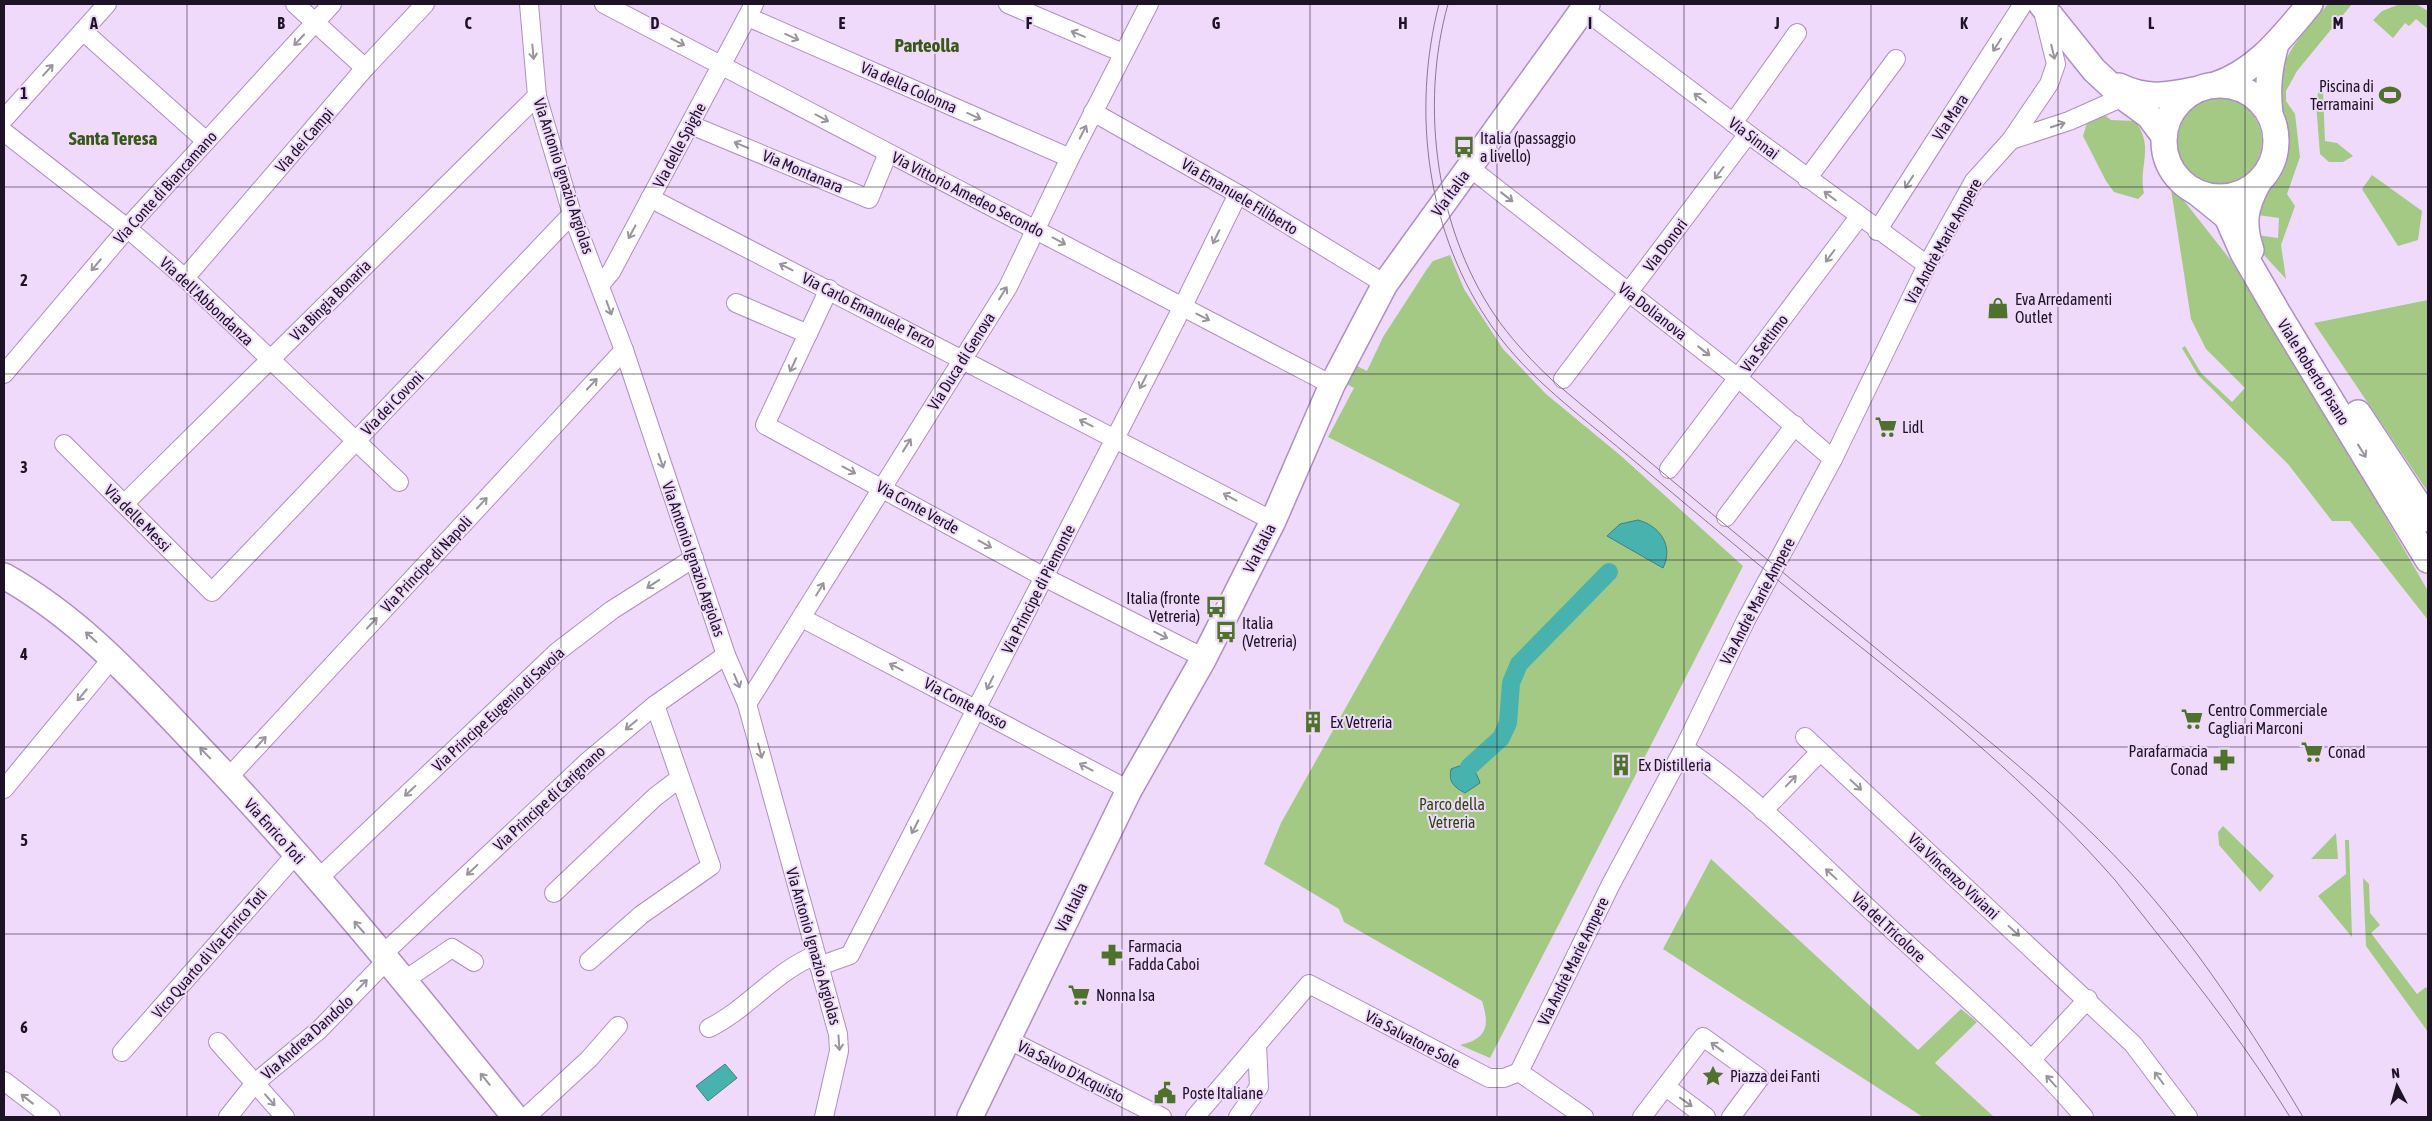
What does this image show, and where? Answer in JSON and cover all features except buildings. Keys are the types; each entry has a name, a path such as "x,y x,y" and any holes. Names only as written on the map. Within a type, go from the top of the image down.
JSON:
{"street":[{"path":"4,119 107,4"},
{"path":"295,4 365,68"},
{"name":"Via Conte di Biancamano","path":"5,370 127,228 332,4"},
{"name":"Via dei Campi","path":"184,278 365,68 425,4"},
{"name":"Via Antonio Ignazio Argiolas","path":"529,4 537,96 572,214 624,350 726,654 747,704 838,1034 839,1051 824,1117"},
{"name":"Via Vittorio Amedeo Secondo","path":"604,4 1332,384"},
{"path":"1008,4 1123,53"},
{"name":"Via Duca di Genova","path":"747,704 802,618 881,487 1008,287 1070,158 1149,4"},
{"path":"2035,4 2094,70 2123,97 2149,116 2164,136"},
{"name":"Via Andrè Marie Ampere","path":"1519,1072 1611,884 1684,748 1734,643 1833,459 1927,265 1974,181 2011,140 2050,84 2056,64 2035,4"},
{"name":"Via Mara","path":"1878,231 2035,4"},
{"path":"2276,44 2269,69 2267,90 2270,114 2276,132 2276,151 2269,168 2258,183 2244,192 2228,196 2211,196 2195,191 2181,181 2170,166 2165,152 2164,136 2168,120 2176,106 2202,88 2233,79 2248,70 2276,44 2310,4"},
{"name":"Via Sinnai","path":"1585,6 1733,123 1878,231 1927,265"},
{"name":"Via Italia","path":"970,1117 1129,790 1204,658 1273,521 1332,384 1385,284 1585,6"},
{"name":"Via delle Spighe","path":"600,285 611,272 751,11"},
{"name":"Via della Colonna","path":"751,11 1070,158"},
{"path":"83,31 206,141"},
{"path":"1733,123 1797,33"},
{"path":"1807,179 1896,59"},
{"path":"2094,70 2132,92 2153,96 2202,88 2235,86 2249,92 2261,102 2270,114"},
{"name":"Via Bingia Bonaria","path":"124,504 537,96"},
{"name":"Via Andrè Marie Ampere","path":"2011,140 2069,121 2123,97"},
{"name":"Via Emanuele Filiberto","path":"1093,112 1238,194 1385,284"},
{"name":"Via Montanara","path":"691,125 869,199 888,153"},
{"name":"Via dell'Abbondanza","path":"4,132 127,228 184,278 399,482"},
{"name":"Via Donori","path":"1563,379 1748,134"},
{"name":"Via Dolianova","path":"1469,167 1738,378 1833,459"},
{"name":"Viale Roberto Pisano","path":"2258,183 2248,202 2245,218 2247,237 2251,250 2428,519"},
{"name":"Viale Roberto Pisano","path":"2195,191 2227,217 2243,253 2279,315 2428,560"},
{"name":"Via Principe di Piemonte","path":"709,1028 725,1020 755,998 798,962 850,955 1183,306 1238,194"},
{"name":"Via Carlo Emanuele Terzo","path":"650,198 1115,437 1273,521"},
{"name":"Via dei Covoni","path":"212,592 572,214"},
{"name":"Via Settimo","path":"1668,469 1859,217"},
{"name":"Via Conte Verde","path":"829,289 765,425 1044,577 1204,658"},
{"path":"736,303 808,334"},
{"name":"Via Principe di Napoli","path":"228,778 624,350"},
{"path":"1726,517 1795,425"},
{"name":"Via delle Messi","path":"64,444 212,592"},
{"name":"Via Principe Eugenio di Savoia","path":"318,879 557,652 612,610 694,558"},
{"name":"Via Enrico Toti","path":"4,576 49,604 81,628 113,657 228,778 385,957 515,1117"},
{"name":"Via Conte Rosso","path":"802,618 977,708 1129,790"},
{"name":"Via Principe di Carignano","path":"385,957 586,762 655,705 726,654"},
{"path":"4,789 113,657"},
{"path":"589,961 641,915 711,866 655,705"},
{"name":"Via Vincenzo Viviani","path":"1805,737 2088,999 2133,1044 2188,1117"},
{"name":"Via del Tricolore","path":"1684,748 1713,769 1763,811 2032,1059 2084,1117"},
{"path":"1763,811 1820,752"},
{"path":"554,893 655,797 680,778"},
{"name":"Vico Quarto di Via Enrico Toti","path":"122,1052 296,854"},
{"path":"404,980 452,948 474,962"},
{"name":"Via Andrea Dandolo","path":"228,1117 255,1083 319,1030 385,957"},
{"name":"Via Salvatore Sole","path":"1257,1044 1309,984 1489,1078 1504,1078 1519,1072"},
{"path":"2032,1059 2088,999"},
{"path":"526,1117 589,1059 618,1026"},
{"path":"1642,1117 1703,1037 1760,1078 1731,1117"},
{"name":"Via Salvo D'Acquisto","path":"1007,1039 1162,1117"},
{"path":"218,1042 285,1117"},
{"path":"1196,1117 1257,1044"},
{"path":"1238,1117 1259,1087 1257,1044"},
{"path":"1519,1072 1576,1115"},
{"path":"4,1082 50,1117"},
{"path":"1666,1087 1706,1117"}],"green space":[{"path":"2328,4 2352,4 2297,71 2286,91 2286,101 2295,114 2300,157 2287,194 2295,206 2281,245 2286,279 2264,255 2257,235 2278,238 2279,218 2258,215 2265,196 2282,168 2288,153 2289,139 2280,100 2281,72 2293,47"},
{"path":"2400,4 2416,4 2428,11 2428,29 2416,19 2409,26 2405,23 2393,38 2373,20 2382,11"},
{"path":"2319,89 2323,93 2325,141 2337,143 2353,156 2343,162 2329,162 2320,154 2316,103"},
{"path":"2219,98 2236,101 2250,110 2259,124 2262,141 2259,158 2250,172 2236,181 2219,184 2202,181 2188,172 2179,158 2176,141 2179,124 2188,110 2202,101"},
{"path":"2102,113 2111,120 2135,121 2141,130 2145,148 2144,193 2138,199 2114,192 2106,181 2083,136 2088,120"},
{"path":"2372,175 2422,211 2418,240 2398,246 2362,189"},
{"path":"2170,183 2240,272 2289,349 2428,591 2428,620 2350,521 2332,521 2288,464 2198,375 2182,348 2185,346 2201,373 2232,402 2245,388 2206,349 2191,319"},
{"name":"Parco della Vetreria","path":"1450,255 1464,289 1503,349 1546,394 1620,455 1743,566 1490,1058 1460,1045 1476,1039 1484,1030 1486,1018 1482,1001 1344,922 1339,909 1264,864 1281,823 1460,504 1328,437 1354,388 1343,382 1351,363 1367,371 1383,337 1427,269 1433,261"},
{"path":"2428,300 2428,492 2314,323"},
{"path":"2223,826 2274,876 2260,892 2219,845 2218,832"},
{"path":"2336,833 2338,859 2311,859"},
{"path":"2345,840 2349,840 2352,937 2318,896 2346,874"},
{"path":"1711,859 1918,1050 1961,1009 1977,1022 1935,1063 1994,1117 1923,1117 1663,949"},
{"path":"2363,878 2369,884 2370,913 2380,925 2371,933 2417,994 2426,987 2428,990 2428,1032 2366,946"}],"shaded area":[{"path":"1638,520 1653,527 1663,538 1667,552 1663,568 1607,536 1620,524"},
{"path":"1459,766 1473,770 1480,783 1465,793 1455,786 1450,777 1451,769"},
{"path":"725,1064 737,1078 708,1101 696,1086"}],"waterway":[{"path":"1469,767 1501,738 1508,723 1511,683 1519,664 1609,572"}],"tram line":[{"path":"1439,4 1431,45 1426,88 1426,130 1431,172 1440,213 1453,253 1471,292 1493,328 1522,363 1555,395 1939,711 2060,821 2115,880 2192,977 2243,1046 2290,1117"},
{"path":"1448,4 1439,44 1435,85 1435,127 1439,169 1448,211 1461,251 1479,289 1501,324 1525,353 1552,380 2004,753 2098,839 2153,898 2200,958 2264,1053 2303,1117"}],"place":[{"name":"Piscina di Terramaini","path":"2390,95"},
{"name":"Italia (passaggio a livello)","path":"1464,147"},
{"name":"Eva Arredamenti Outlet","path":"1998,308"},
{"name":"Lidl","path":"1886,427"},
{"name":"Italia (fronte Vetreria)","path":"1216,607"},
{"name":"Italia (Vetreria)","path":"1226,632"},
{"name":"Centro Commerciale Cagliari Marconi","path":"2192,719"},
{"name":"Ex Vetreria","path":"1313,722"},
{"name":"Conad","path":"2312,752"},
{"name":"Parafarmacia Conad","path":"2224,760"},
{"name":"Ex Distilleria","path":"1621,765"},
{"name":"Farmacia Fadda Caboi","path":"1112,955"},
{"name":"Nonna Isa","path":"1079,995"},
{"name":"Piazza dei Fanti","path":"1713,1076"},
{"name":"Poste Italiane","path":"1165,1093"}],"district":[{"name":"Parteolla","path":"927,45"},
{"name":"Santa Teresa","path":"113,138"}]}
